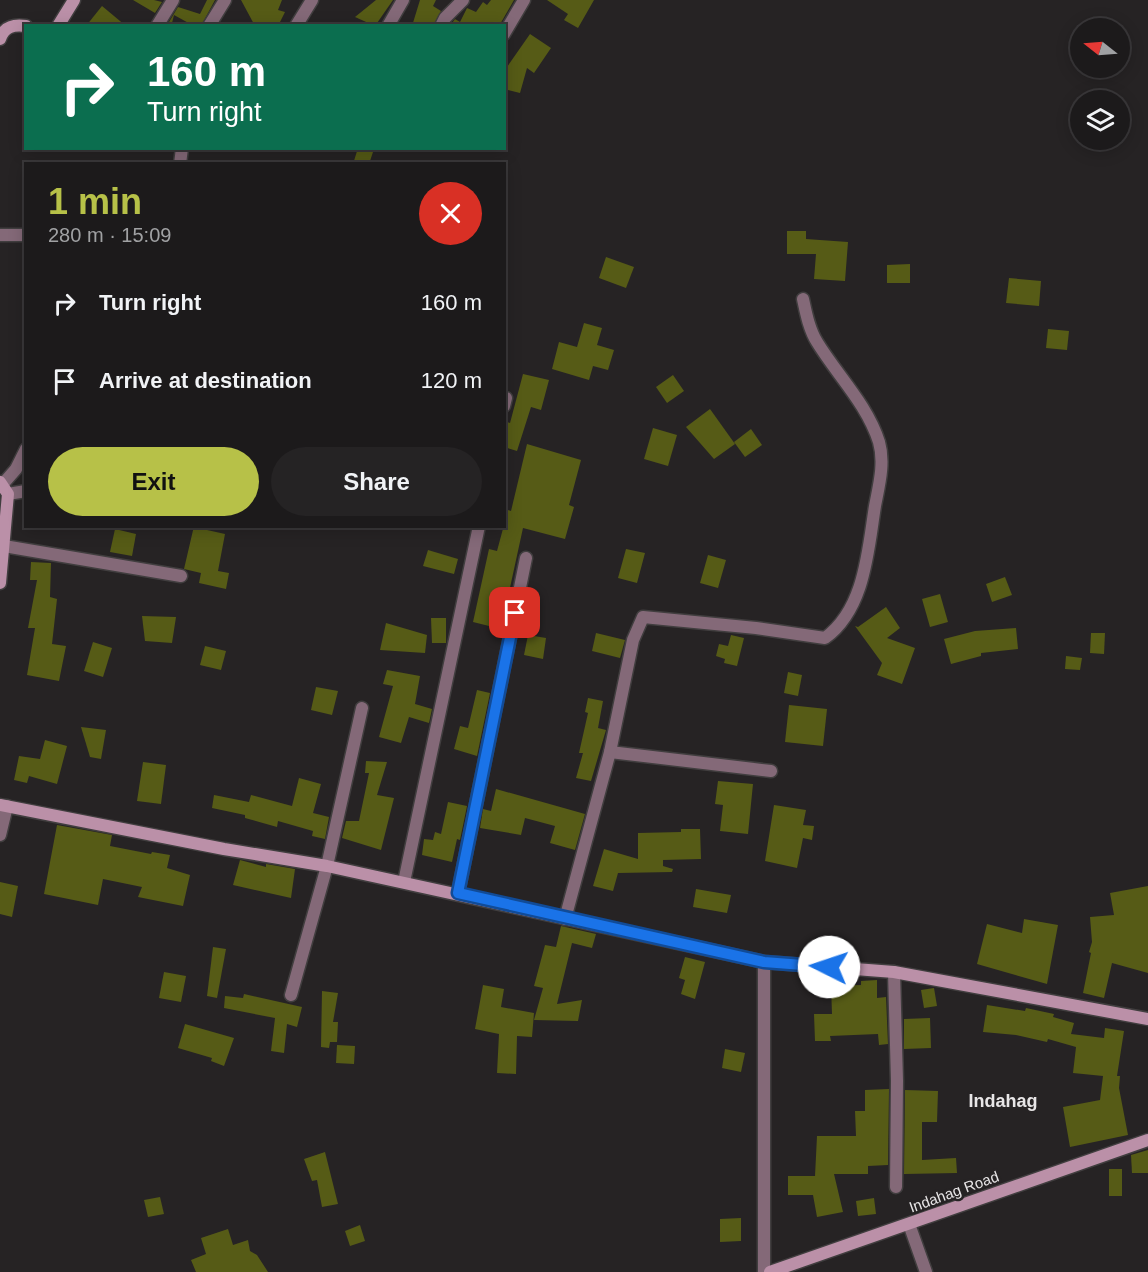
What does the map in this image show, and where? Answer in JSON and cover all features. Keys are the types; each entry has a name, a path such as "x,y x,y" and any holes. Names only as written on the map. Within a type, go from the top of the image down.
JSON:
{"main road":[{"path":"59,24 74,0"},
{"path":"0,39 3,31 12,26 24,26"},
{"path":"0,584 4,546 3,487"},
{"path":"4,806 224,849 327,866 764,962 894,972 1148,1019"},
{"name":"Indahag Road","path":"770,1272 1148,1140"}],"street":[{"path":"158,24 173,0"},
{"path":"210,24 225,0"},
{"path":"297,24 312,0"},
{"path":"389,24 403,0"},
{"path":"442,24 463,0"},
{"path":"506,31 524,0"},
{"path":"0,236 24,236"},
{"path":"565,919 610,752 633,640 643,617 756,628 825,638 834,632 853,602 866,563 881,455 867,416 817,341 803,298"},
{"path":"24,453 3,487 24,491"},
{"path":"404,882 478,528"},
{"path":"4,546 181,576"},
{"path":"458,893 526,558"},
{"path":"291,995 327,866 362,708"},
{"path":"610,752 771,771"},
{"path":"0,835 4,806"},
{"path":"764,962 764,1272"},
{"path":"894,972 897,1081 896,1187"},
{"path":"909,1224 926,1272"}],"building":[{"path":"133,0 154,0 162,2 155,13"},
{"path":"207,0 215,0 202,24 190,24 174,15 172,23 169,22 178,7 200,14"},
{"path":"241,0 282,0 278,10 285,12 279,24 254,24"},
{"path":"376,0 393,0 376,24 371,24 355,17"},
{"path":"420,0 436,0 433,6 441,11 434,24 413,24"},
{"path":"491,0 514,0 500,24 451,24 455,19 460,22 467,8 476,12 483,2 487,5"},
{"path":"547,0 594,0 578,28 564,20 568,14"},
{"path":"102,6 124,24 88,24"},
{"path":"530,34 551,48 534,73 527,68 520,93 506,90 507,67"},
{"path":"357,150 373,152 370,162 354,162"},
{"path":"787,231 806,231 806,239 848,242 845,281 814,279 816,254 787,254"},
{"path":"606,257 634,267 626,288 599,278"},
{"path":"910,264 910,283 887,283 887,265"},
{"path":"1009,278 1041,281 1039,306 1006,303"},
{"path":"584,323 602,328 597,345 614,350 608,370 593,366 589,380 552,369 559,342 577,347"},
{"path":"1048,329 1069,331 1067,350 1046,348"},
{"path":"523,374 549,380 541,410 531,407 517,451 506,448 506,422 510,423"},
{"path":"673,375 684,391 667,403 656,387"},
{"path":"710,409 735,444 714,459 686,427"},
{"path":"653,428 677,435 668,466 644,459"},
{"path":"751,429 762,445 745,457 734,442"},
{"path":"527,444 581,460 569,505 574,507 565,539 523,528 501,629 473,622 489,549 497,551 503,528 506,528 508,510 511,511"},
{"path":"194,528 208,528 207,530 225,534 218,571 229,573 226,589 199,583 201,573 184,569"},
{"path":"115,529 136,534 132,556 110,552"},
{"path":"626,549 645,553 637,583 618,578"},
{"path":"428,550 458,559 454,574 423,566"},
{"path":"708,555 726,560 718,588 700,583"},
{"path":"31,562 51,563 50,597 57,599 52,644 66,646 59,681 27,675 35,628 28,628 37,580 30,580"},
{"path":"1005,577 1012,595 992,602 986,584"},
{"path":"940,594 948,622 930,627 922,599"},
{"path":"886,607 900,628 887,638 915,648 902,684 877,675 882,663 855,626 858,627"},
{"path":"142,616 176,617 172,643 145,641"},
{"path":"431,618 446,618 446,643 432,643"},
{"path":"386,623 427,635 425,653 380,650"},
{"path":"1016,628 1018,649 981,653 981,656 951,664 944,639 975,631"},
{"path":"596,633 625,640 620,658 592,651"},
{"path":"1091,633 1105,633 1104,654 1090,653"},
{"path":"528,635 546,638 543,659 524,655"},
{"path":"731,635 744,638 737,666 724,663 725,659 716,656 719,644 728,646"},
{"path":"93,642 112,648 103,677 84,671"},
{"path":"205,646 226,651 221,670 200,665"},
{"path":"1066,656 1082,658 1080,670 1065,669"},
{"path":"387,670 420,676 415,704 432,709 429,723 409,717 401,743 379,737 393,686 383,684"},
{"path":"788,672 802,675 798,696 784,693"},
{"path":"316,687 338,691 332,715 311,710"},
{"path":"477,690 490,693 477,756 454,749 460,726 468,728"},
{"path":"588,698 603,701 598,728 606,730 591,781 576,778 583,753 579,753 588,713 585,712"},
{"path":"789,705 827,709 823,746 785,742"},
{"path":"81,727 106,730 101,759 90,757"},
{"path":"45,740 67,746 57,784 29,776 27,783 14,780 19,756 40,759"},
{"path":"366,761 387,762 377,795 394,798 381,850 342,838 346,821 359,821 369,773 365,773"},
{"path":"143,762 166,765 161,804 137,801"},
{"path":"299,778 321,784 313,813 329,817 325,839 312,836 313,831 278,821 277,827 245,818 245,815 212,808 214,795 249,802 251,795 292,806"},
{"path":"718,781 753,784 748,834 720,831 723,805 715,804"},
{"path":"496,789 585,814 575,850 550,843 555,826 525,818 521,835 480,828 483,809 491,811"},
{"path":"448,802 467,806 460,840 457,839 452,862 422,855 424,839 433,840 435,832 441,834"},
{"path":"774,805 806,810 803,825 814,826 812,840 803,838 797,868 765,861"},
{"path":"57,825 112,835 110,846 151,854 152,852 170,855 167,868 190,875 183,906 138,897 142,887 103,879 98,905 44,894"},
{"path":"681,829 700,829 701,859 663,860 663,866 673,869 672,872 618,873 613,891 593,886 604,849 638,859 638,833 681,832"},
{"path":"240,860 266,867 266,864 295,869 291,898 233,885"},
{"path":"0,882 18,886 12,917 0,914"},
{"path":"1148,886 1148,973 1112,963 1104,998 1083,993 1091,953 1089,952 1092,942 1090,917 1114,915 1110,893"},
{"path":"696,889 731,895 727,913 693,907"},
{"path":"1024,919 1058,925 1047,984 977,964 987,924 1022,933"},
{"path":"561,926 596,934 592,948 572,943 557,1004 582,1000 578,1021 534,1020 543,988 534,986 545,945 556,947"},
{"path":"213,947 226,949 217,998 207,996"},
{"path":"685,957 705,962 695,999 681,994 685,980 679,978"},
{"path":"164,972 186,976 181,1002 159,998"},
{"path":"877,980 877,998 886,997 888,1044 879,1045 878,1034 830,1036 831,1041 815,1041 814,1014 832,1014 831,986 861,985 861,981"},
{"path":"483,985 504,989 501,1007 534,1013 532,1037 517,1036 516,1074 497,1073 499,1034 475,1029"},
{"path":"934,988 937,1006 924,1008 921,990"},
{"path":"322,991 338,993 333,1022 338,1022 337,1042 330,1042 329,1048 321,1047"},
{"path":"244,994 302,1007 297,1027 287,1024 284,1053 271,1051 275,1018 224,1008 225,996 243,998"},
{"path":"987,1005 1025,1011 1026,1008 1054,1014 1053,1017 1074,1023 1071,1034 1104,1038 1105,1028 1124,1031 1117,1076 1120,1076 1119,1088 1128,1135 1070,1147 1063,1107 1100,1100 1103,1076 1073,1073 1076,1047 1048,1039 1047,1042 1016,1035 983,1032"},
{"path":"930,1018 931,1048 904,1049 904,1019"},
{"path":"185,1024 234,1038 224,1066 211,1061 212,1058 178,1048"},
{"path":"337,1045 355,1046 354,1064 336,1063"},
{"path":"725,1049 745,1053 741,1072 722,1068"},
{"path":"889,1089 888,1165 868,1166 868,1174 834,1174 843,1212 817,1217 813,1195 788,1195 788,1176 815,1176 817,1136 856,1136 855,1111 865,1111 865,1090"},
{"path":"905,1090 938,1091 937,1122 922,1122 922,1160 956,1158 957,1173 904,1174"},
{"path":"1148,1150 1148,1173 1132,1173 1131,1155"},
{"path":"325,1152 338,1204 322,1207 317,1180 312,1181 304,1159"},
{"path":"1109,1169 1122,1169 1122,1196 1109,1196"},
{"path":"160,1197 164,1214 148,1217 144,1200"},
{"path":"874,1198 876,1214 858,1216 856,1201"},
{"path":"741,1218 741,1241 720,1242 720,1219"},
{"path":"360,1225 365,1241 350,1246 345,1231"},
{"path":"228,1229 233,1245 248,1240 250,1251 257,1255 268,1272 196,1272 191,1260 206,1254 201,1238"}],"district":[{"name":"Indahag","path":"1003,1101"}],"route":[{"path":"515,613 490,726 458,893 565,919 764,962 829,967"}]}
